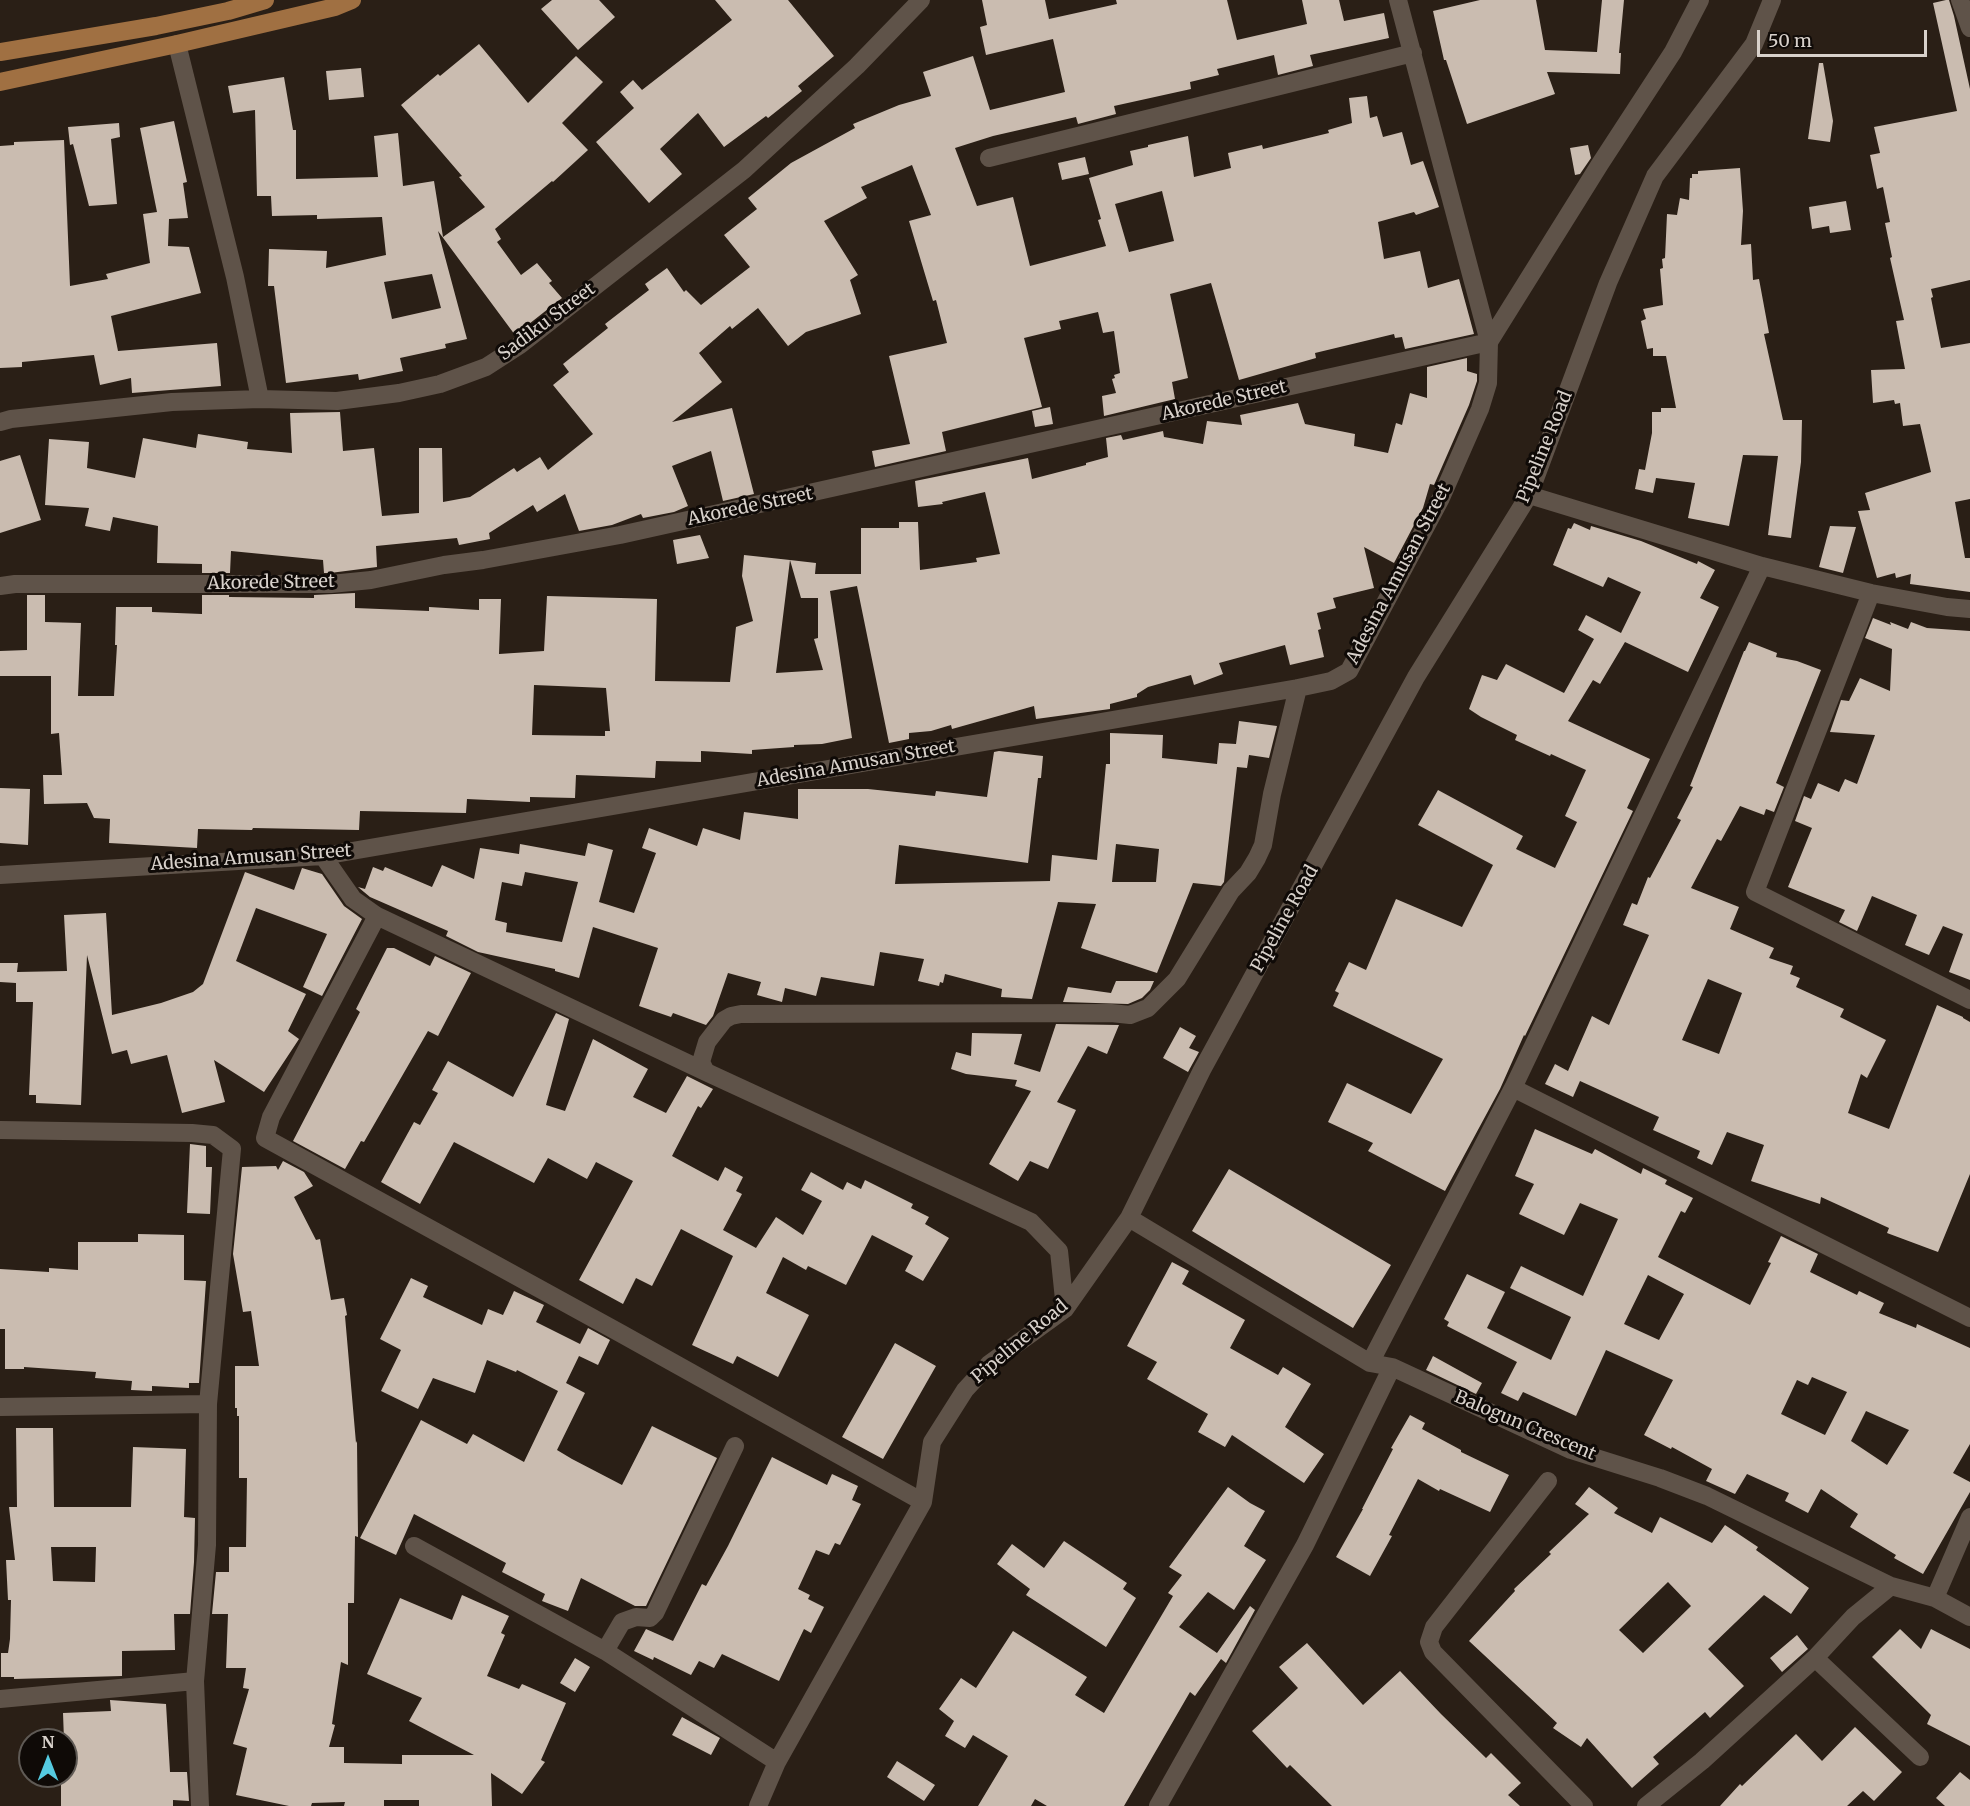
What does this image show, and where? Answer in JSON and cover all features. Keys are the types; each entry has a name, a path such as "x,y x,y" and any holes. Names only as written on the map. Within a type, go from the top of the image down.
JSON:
{"main road":[{"path":"0,52 156,26 227,5 266,0"},
{"path":"0,81 177,44 340,2"}],"street":[{"name":"Sadiku Street","path":"0,422 172,402 260,399 337,400 399,393 440,384 486,366 520,345 744,170 857,66 921,0"},
{"path":"1398,0 1489,342"},
{"path":"1489,342 1673,52 1700,0"},
{"name":"Pipeline Road","path":"758,1806 777,1762 922,1502 932,1442 965,1389 989,1364 1065,1309 1129,1218 1202,1070 1416,678 1530,495 1608,283 1655,176 1754,44 1772,0"},
{"path":"1960,0 1970,28"},
{"path":"177,44 235,277 260,399"},
{"path":"989,158 1413,52"},
{"name":"Akorede Street","path":"0,586 15,584 331,584 371,580 620,535 1489,342"},
{"name":"Adesina Amusan Street","path":"0,875 324,856 1331,681 1349,671 1360,653 1441,498 1480,409 1488,383 1489,342"},
{"path":"1530,495 1762,566 1871,593 1970,609"},
{"path":"1370,1363 1513,1088 1762,566"},
{"path":"1871,593 1755,892 1970,1000"},
{"path":"706,1072 701,1062 706,1042 724,1020 741,1014 1111,1013 1130,1015 1148,1008 1177,979 1231,891 1248,873 1257,858 1263,845 1272,795 1298,688"},
{"path":"324,856 353,899 377,916 706,1072 1031,1222 1059,1251 1065,1309"},
{"path":"377,916 271,1117 265,1138 922,1502"},
{"path":"1513,1088 1970,1318"},
{"path":"0,1130 192,1133 213,1135 232,1149 208,1404 207,1545 195,1681 200,1806"},
{"name":"Balogun Crescent","path":"1129,1218 1370,1363 1392,1367 1571,1450 1660,1478 1707,1496 1891,1586 1935,1598 1970,1617"},
{"path":"1164,1804 1305,1545 1392,1367"},
{"path":"0,1407 208,1404"},
{"path":"605,1651 622,1622 636,1617 650,1617 655,1613 735,1446"},
{"path":"1548,1481 1434,1627 1429,1642 1433,1652 1584,1806"},
{"path":"1935,1598 1970,1517"},
{"path":"414,1546 605,1651 777,1762"},
{"path":"1646,1806 1702,1761 1815,1658 1853,1617 1891,1586"},
{"path":"1815,1658 1920,1756"},
{"path":"0,1699 195,1681"}],"building":[{"path":"552,0 599,0 615,17 578,50 541,9"},
{"path":"715,0 788,0 834,56 798,86 802,91 768,118 766,116 724,147 698,113 660,149 682,174 649,203 596,142 634,108 620,92 633,80 642,90 732,20"},
{"path":"982,0 1045,0 1049,19 1117,4 1116,0 1227,0 1237,40 1307,24 1302,0 1339,0 1344,21 1384,13 1389,38 1310,55 1313,66 1278,75 1274,55 1217,69 1219,75 1190,82 1191,89 1114,106 1116,114 1078,124 1076,117 993,136 955,148 977,206 1013,197 1030,266 1106,246 1089,178 1133,165 1130,151 1188,136 1194,177 1231,168 1228,153 1262,145 1263,149 1329,133 1328,130 1352,123 1349,98 1367,96 1370,118 1377,116 1383,137 1402,132 1411,165 1423,161 1439,207 1416,215 1414,212 1378,222 1384,259 1420,251 1428,288 1459,279 1474,334 1405,349 1402,337 1395,338 1394,334 1315,353 1316,358 1239,380 1211,283 1170,294 1188,378 1172,382 1175,399 1104,416 1102,396 1116,393 1112,379 1115,378 1114,375 1120,373 1114,331 1103,333 1098,312 1059,321 1061,329 1024,338 1042,407 942,432 946,451 875,467 872,451 910,444 889,356 947,343 936,300 933,301 909,221 931,215 912,165 861,187 867,198 824,221 858,275 850,280 861,314 806,332 788,346 758,308 732,329 730,326 699,353 722,382 672,422 732,408 754,494 723,501 711,451 672,466 688,506 674,512 643,518 641,514 612,525 579,531 565,494 537,512 533,505 489,533 490,539 459,545 457,538 376,546 377,567 330,573 324,573 323,560 231,551 230,573 202,573 202,564 157,563 158,526 113,517 110,531 85,526 89,508 45,505 49,439 89,442 87,468 135,478 143,438 196,448 198,434 248,442 247,449 292,453 290,413 340,412 343,451 374,448 382,516 419,513 419,448 442,448 443,502 470,497 514,468 517,472 540,457 548,470 593,434 553,385 569,372 563,364 608,328 605,324 649,290 645,284 667,268 684,292 686,290 701,305 750,267 724,235 757,209 748,198 791,163 855,128 853,124 899,105 931,96 923,72 973,56 990,110 1065,92 1053,39 986,55 980,27 987,25","holes":["1162,191 1174,241 1129,252 1115,204"]},
{"path":"1480,0 1536,0 1545,50 1597,52 1602,0 1624,0 1619,53 1621,53 1620,74 1547,72 1555,94 1467,124 1446,60 1444,60 1433,11"},
{"path":"1949,0 1954,16 1970,89 1970,280 1931,289 1933,297 1931,298 1941,348 1970,343 1970,499 1955,502 1965,558 1970,558 1970,592 1910,584 1911,574 1896,578 1895,573 1877,578 1858,511 1870,510 1865,493 1931,472 1920,424 1903,426 1900,403 1895,404 1894,400 1873,403 1871,370 1905,369 1896,321 1904,320 1890,258 1892,257 1885,223 1890,222 1883,187 1877,189 1870,155 1880,153 1874,127 1957,111 1933,3"},
{"path":"479,44 528,103 576,56 603,82 562,123 588,150 495,229 501,239 497,242 521,275 537,263 552,281 549,283 562,298 515,335 438,231 467,339 445,344 446,348 400,358 403,371 359,380 358,374 286,383 274,286 268,286 269,249 327,251 326,268 386,255 382,217 317,219 317,215 272,216 271,196 257,196 255,110 233,113 228,86 284,77 293,130 296,130 296,179 378,177 374,136 398,133 403,186 434,181 443,237 485,207 459,177 462,176 401,105 438,74 440,76","holes":["432,274 441,308 392,319 384,282"]},
{"path":"1819,63 1823,63 1833,121 1830,142 1808,139"},
{"path":"361,68 364,97 329,100 326,71"},
{"path":"174,121 187,182 183,183 188,218 169,219 168,246 189,247 201,293 111,316 118,351 217,343 221,386 132,393 131,378 100,385 94,355 22,362 22,367 0,368 0,146 14,145 14,142 64,140 70,286 108,279 106,274 150,263 143,214 157,212 140,128"},
{"path":"119,123 120,137 111,139 117,204 89,206 73,144 70,145 68,127"},
{"path":"1588,145 1591,158 1580,174 1575,175 1570,148"},
{"path":"1085,157 1089,174 1062,180 1058,163"},
{"path":"1740,168 1743,211 1741,245 1751,244 1753,280 1759,279 1769,333 1764,334 1783,420 1802,420 1801,462 1791,538 1768,535 1778,456 1743,455 1729,526 1688,518 1695,483 1656,478 1653,493 1635,489 1639,469 1645,470 1652,433 1652,412 1661,412 1661,408 1676,408 1666,356 1653,356 1653,348 1647,349 1641,321 1646,319 1643,309 1663,305 1660,269 1663,268 1662,259 1665,258 1667,214 1677,215 1680,198 1689,200 1692,174 1698,174 1698,171"},
{"path":"1846,201 1851,230 1830,233 1829,226 1812,229 1809,207"},
{"path":"1467,358 1467,371 1477,374 1469,405 1434,485 1430,484 1423,508 1394,563 1364,547 1374,588 1333,598 1336,608 1317,613 1324,657 1290,665 1285,645 1219,663 1223,674 1194,685 1191,675 1148,687 1137,694 1137,697 1110,704 1110,709 1036,719 1034,706 952,729 951,725 931,731 909,733 909,739 889,743 857,586 830,591 852,738 822,744 752,750 752,754 701,751 701,762 656,761 655,778 576,775 575,798 530,797 530,802 467,799 466,813 360,811 359,830 198,829 197,848 109,843 110,819 94,818 87,803 44,804 43,775 62,775 59,733 51,734 51,676 0,676 0,651 27,650 27,595 45,595 45,622 81,623 78,696 114,696 117,645 115,645 116,607 152,607 152,612 202,614 202,595 314,598 314,595 355,593 355,608 429,611 429,607 479,610 479,599 501,599 499,654 544,651 547,596 657,599 655,681 730,682 736,627 753,621 742,576 744,555 790,560 816,563 815,574 861,574 861,528 899,528 899,522 918,522 920,570 977,562 976,558 1000,554 985,492 942,502 943,504 918,507 915,481 1028,458 1032,479 1108,457 1106,438 1121,435 1123,440 1163,431 1164,437 1203,444 1207,421 1242,425 1240,415 1298,403 1305,424 1355,434 1354,446 1388,453 1396,423 1402,425 1410,393 1427,398 1427,367","holes":["790,560 801,598 818,598 818,638 814,639 823,670 776,673","534,685 606,688 610,731 605,731 605,736 532,735"]},
{"path":"1050,407 1053,424 1035,427 1032,411"},
{"path":"20,455 41,520 0,533 0,461"},
{"path":"1574,523 1590,530 1591,526 1641,541 1697,564 1698,561 1715,570 1700,598 1719,607 1688,672 1625,642 1600,684 1593,680 1568,721 1650,759 1627,808 1633,811 1500,1089 1445,1191 1368,1151 1373,1143 1328,1122 1347,1083 1411,1114 1443,1059 1333,1006 1339,993 1335,991 1349,962 1366,970 1396,899 1462,927 1493,865 1418,825 1438,790 1523,836 1516,849 1555,868 1577,822 1565,816 1586,770 1515,740 1517,735 1469,709 1482,675 1497,680 1506,664 1564,693 1594,639 1578,630 1586,615 1621,633 1641,592 1608,577 1603,587 1553,565 1568,528 1571,529"},
{"path":"1830,526 1856,527 1843,573 1819,567"},
{"path":"700,535 709,558 677,564 673,540"},
{"path":"1873,618 1908,629 1911,622 1927,628 1970,631 1970,980 1949,972 1963,934 1943,926 1929,955 1905,945 1917,915 1872,896 1857,931 1839,922 1845,910 1788,887 1812,828 1795,821 1804,796 1811,799 1818,783 1839,792 1845,779 1857,784 1875,735 1830,732 1841,700 1849,701 1860,678 1890,691 1892,649 1865,638"},
{"path":"1749,642 1777,653 1776,657 1797,661 1821,670 1776,783 1784,787 1774,812 1766,809 1764,815 1740,806 1721,841 1717,839 1691,888 1739,907 1730,929 1774,948 1769,958 1793,966 1790,974 1800,978 1796,987 1844,1009 1840,1017 1886,1040 1867,1078 1861,1074 1848,1113 1889,1129 1937,1005 1970,1022 1970,1174 1938,1252 1887,1233 1889,1228 1821,1197 1820,1204 1751,1181 1764,1145 1727,1132 1712,1165 1697,1158 1700,1151 1653,1130 1659,1117 1580,1081 1573,1097 1545,1084 1555,1064 1568,1071 1592,1016 1609,1025 1649,935 1623,925 1632,903 1637,905 1648,877 1650,878 1681,820 1677,818 1693,787 1690,786","holes":["1708,979 1742,993 1719,1054 1682,1040"]},
{"path":"1239,721 1277,726 1269,758 1249,755 1247,768 1237,767 1224,882 1221,886 1193,883 1157,973 1081,948 1096,904 1058,902 1032,999 1001,997 1002,989 945,974 943,983 940,982 939,986 918,981 924,959 880,952 874,986 821,977 816,996 785,988 782,1002 757,995 761,982 728,973 713,1016 706,1025 673,1013 671,1017 639,1006 658,948 593,927 579,978 555,971 555,969 478,952 446,936 448,931 370,897 358,887 365,889 373,867 383,871 385,867 432,887 442,865 474,879 480,848 519,854 520,844 585,856 588,843 613,850 599,902 634,913 656,853 642,848 649,828 697,846 703,828 740,840 744,812 798,819 798,789 868,789 935,796 936,791 987,797 994,752 999,751 1043,756 1041,778 1038,778 1028,863 899,845 895,884 1050,881 1052,855 1097,860 1106,764 1110,764 1110,733 1163,735 1162,758 1217,764 1219,743 1236,744","holes":["1116,844 1159,849 1156,882 1112,882","525,872 578,882 562,942 506,932 507,923 495,920 502,882 522,886"]},
{"path":"0,788 30,789 28,845 0,843"},
{"path":"302,868 322,874 344,906 362,919 322,996 303,987 327,934 256,908 236,961 306,994 288,1031 299,1039 264,1092 214,1060 225,1102 182,1113 167,1055 131,1064 127,1050 112,1054 87,955 81,1105 36,1103 36,1095 29,1095 33,1002 16,1002 16,983 0,982 0,963 18,963 17,972 67,971 64,915 106,913 112,1015 161,1003 193,992 203,984 245,872 294,890"},
{"path":"387,948 394,948 430,966 435,956 471,973 438,1036 428,1031 364,1142 361,1141 345,1169 293,1141 360,1012 356,1009"},
{"path":"1116,981 1154,981 1150,990 1142,998 1128,1004 1063,1002 1068,987 1111,993"},
{"path":"556,1013 569,1019 546,1105 565,1111 593,1039 648,1069 633,1097 666,1113 687,1076 713,1089 701,1108 698,1106 672,1156 718,1181 725,1167 743,1177 736,1191 742,1194 723,1230 756,1248 776,1217 803,1235 822,1201 801,1190 811,1172 843,1190 847,1182 861,1189 865,1180 913,1204 911,1208 929,1217 925,1224 949,1238 923,1281 905,1271 913,1256 872,1235 846,1285 808,1266 806,1270 783,1257 766,1293 809,1315 778,1377 737,1356 733,1364 692,1345 733,1256 681,1229 652,1286 636,1278 623,1304 579,1280 633,1181 596,1162 587,1179 548,1158 534,1183 454,1142 420,1204 381,1182 414,1122 420,1125 438,1093 432,1090 448,1061 513,1097"},
{"path":"1056,1024 1119,1025 1107,1054 1088,1046 1057,1102 1076,1110 1048,1169 1030,1161 1018,1181 989,1164 1031,1091 1015,1086 1017,1080 966,1074 951,1069 956,1052 971,1056 972,1033 1022,1034 1014,1064 1040,1072"},
{"path":"1180,1027 1196,1036 1189,1048 1199,1052 1188,1072 1163,1058"},
{"path":"1535,1129 1592,1154 1595,1149 1641,1174 1643,1168 1667,1180 1665,1184 1693,1198 1685,1213 1681,1211 1658,1257 1750,1305 1771,1263 1768,1262 1781,1236 1818,1254 1810,1272 1857,1295 1859,1291 1884,1303 1879,1313 1916,1328 1917,1324 1970,1348 1970,1444 1953,1473 1970,1482 1970,1492 1923,1574 1894,1558 1896,1555 1850,1527 1858,1514 1821,1489 1808,1513 1785,1501 1789,1493 1747,1474 1735,1494 1706,1481 1712,1469 1644,1435 1673,1380 1606,1350 1576,1416 1523,1392 1518,1401 1501,1393 1517,1362 1447,1326 1449,1322 1444,1319 1467,1274 1505,1292 1487,1328 1551,1360 1571,1317 1510,1288 1521,1266 1583,1296 1618,1219 1580,1203 1564,1235 1519,1214 1534,1184 1515,1176","holes":["1648,1275 1684,1294 1659,1340 1624,1324","1812,1377 1847,1392 1825,1435 1781,1414 1797,1380 1808,1385","1866,1411 1909,1430 1887,1465 1851,1441"]},
{"path":"190,1144 206,1146 206,1167 212,1167 210,1214 187,1213"},
{"path":"283,1161 304,1172 313,1186 294,1197 316,1240 320,1239 331,1300 344,1298 356,1443 357,1441 358,1537 355,1536 354,1603 348,1603 348,1665 341,1662 332,1724 335,1725 329,1747 344,1747 344,1763 402,1764 402,1755 474,1755 409,1721 422,1698 367,1674 400,1598 452,1620 462,1595 509,1616 501,1633 505,1635 487,1676 519,1689 522,1684 566,1703 541,1760 545,1762 522,1794 491,1773 492,1806 419,1806 419,1800 384,1800 384,1806 344,1806 345,1802 289,1806 236,1795 247,1748 233,1744 249,1689 243,1688 246,1668 226,1668 228,1614 212,1614 216,1572 229,1572 229,1547 246,1547 247,1478 239,1478 239,1416 235,1408 235,1366 259,1366 251,1311 243,1312 233,1254 242,1167 276,1166 278,1170"},
{"path":"1229,1169 1391,1265 1353,1328 1192,1231"},
{"path":"138,1234 184,1235 184,1280 206,1281 199,1383 189,1383 189,1388 152,1386 152,1391 131,1390 132,1381 95,1378 96,1372 24,1367 24,1369 5,1369 5,1329 0,1329 0,1269 49,1272 49,1268 78,1270 78,1242 138,1242"},
{"path":"1172,1262 1189,1271 1182,1284 1245,1320 1230,1348 1278,1375 1283,1367 1311,1384 1285,1427 1324,1454 1304,1483 1232,1435 1225,1447 1198,1432 1208,1414 1147,1379 1157,1362 1127,1346"},
{"path":"411,1278 428,1286 423,1297 482,1325 488,1309 503,1315 514,1291 544,1305 536,1322 580,1344 588,1328 610,1340 598,1365 579,1356 566,1383 585,1393 557,1450 572,1459 622,1485 652,1426 717,1458 646,1606 635,1606 581,1578 568,1611 542,1601 545,1594 502,1572 506,1563 414,1514 396,1555 360,1538 421,1420 467,1444 473,1434 524,1462 558,1391 517,1370 516,1372 487,1360 475,1393 433,1378 418,1409 381,1391 401,1350 380,1339"},
{"path":"895,1343 936,1366 883,1459 842,1437"},
{"path":"1433,1356 1482,1383 1476,1394 1426,1370"},
{"path":"1410,1415 1425,1423 1422,1429 1461,1452 1509,1475 1490,1512 1440,1489 1439,1491 1418,1479 1389,1535 1392,1536 1370,1576 1336,1557"},
{"path":"16,1428 53,1428 54,1507 131,1507 133,1447 186,1449 184,1517 195,1518 194,1562 190,1614 174,1614 175,1650 122,1651 122,1676 14,1679 14,1677 1,1677 1,1653 8,1653 10,1639 11,1600 8,1600 6,1560 15,1560 9,1507 17,1507","holes":["51,1547 96,1547 95,1582 53,1581"]},
{"path":"772,1457 827,1485 832,1474 858,1486 852,1500 861,1504 840,1545 835,1543 829,1555 816,1550 798,1589 810,1595 808,1599 824,1607 811,1633 804,1629 779,1681 722,1654 714,1668 699,1661 691,1675 654,1657 653,1660 634,1651 646,1629 673,1641 702,1584 706,1586 728,1546"},
{"path":"1228,1487 1265,1511 1244,1546 1266,1560 1234,1610 1208,1592 1179,1627 1217,1653 1250,1606 1255,1610 1226,1663 1221,1659 1195,1696 1190,1692 1124,1806 1047,1806 1035,1799 1031,1806 978,1806 1008,1756 973,1735 965,1748 945,1736 954,1721 939,1709 961,1678 976,1688 1013,1631 1087,1677 1075,1695 1104,1713 1173,1596 1168,1593 1182,1575 1169,1567"},
{"path":"1589,1487 1618,1508 1614,1513 1652,1533 1660,1517 1712,1543 1725,1525 1758,1547 1756,1550 1809,1588 1791,1614 1764,1595 1708,1649 1744,1686 1710,1718 1705,1712 1653,1757 1659,1764 1632,1788 1587,1738 1581,1747 1553,1728 1557,1723 1469,1641 1515,1591 1514,1589 1589,1514 1575,1504","holes":["1668,1582 1691,1606 1643,1653 1619,1630"]},
{"path":"1064,1541 1127,1583 1123,1589 1136,1598 1106,1647 1026,1595 1030,1589 997,1564 1012,1544 1044,1568"},
{"path":"1900,1629 1921,1649 1931,1629 1970,1649 1970,1746 1927,1724 1931,1715 1872,1657"},
{"path":"1797,1635 1808,1649 1782,1672 1770,1658"},
{"path":"1307,1643 1363,1705 1400,1671 1486,1758 1491,1753 1521,1783 1508,1795 1520,1806 1332,1806 1290,1765 1287,1768 1252,1731 1298,1688 1279,1667"},
{"path":"575,1658 590,1667 575,1692 560,1683"},
{"path":"110,1700 166,1704 170,1772 187,1772 189,1801 173,1800 173,1806 61,1806 61,1788 78,1788 78,1728 64,1728 63,1713 111,1711"},
{"path":"682,1717 720,1738 711,1755 672,1735"},
{"path":"1855,1727 1902,1772 1874,1801 1863,1791 1847,1806 1720,1806 1740,1784 1742,1786 1796,1734 1822,1761"},
{"path":"897,1761 935,1785 924,1801 887,1777"},
{"path":"1960,1772 1970,1780 1970,1806 1945,1806 1936,1798"}]}
